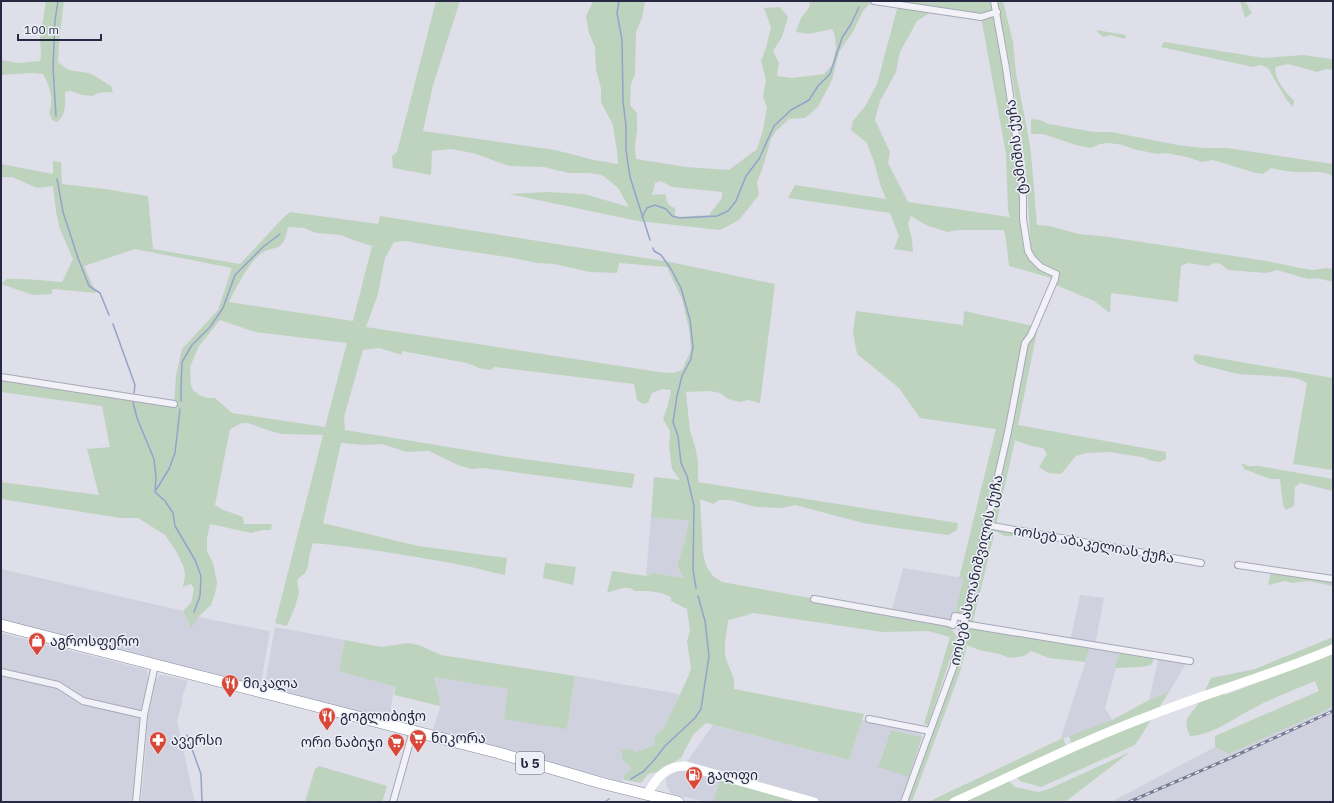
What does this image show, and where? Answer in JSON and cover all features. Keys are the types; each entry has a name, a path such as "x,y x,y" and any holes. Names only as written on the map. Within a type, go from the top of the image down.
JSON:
{"highway":[{"name":"ს 5","path":"1,625 499,753 601,783 678,802"}],"street":[{"path":"874,1 981,17 997,12"},
{"name":"ტამიშის ქუჩა","path":"994,1 997,12 1018,150 1023,199 1023,219 1027,246 1032,258 1042,268 1056,274 1055,279"},
{"name":"იოსებ ასლანიშვილის ქუჩა","path":"904,802 953,668 962,634 1010,424 1025,343 1031,335 1055,279"},
{"path":"1,377 174,404"},
{"name":"იოსებ აბაკელიას ქუჩა","path":"987,525 1201,563"},
{"path":"1238,565 1333,579"},
{"path":"814,599 948,623 953,625 962,634"},
{"path":"953,625 955,616 965,621 1190,661"},
{"path":"954,802 1071,748 1154,714 1301,662 1333,648"},
{"path":"136,802 144,715 154,665"},
{"path":"1,672 58,685 83,701 144,715"},
{"path":"870,719 930,732"},
{"path":"393,802 413,731"},
{"path":"647,794 654,782 669,769 677,766 686,766 814,802"}],"shaded area":[{"path":"651,517 689,521 677,566 683,578 653,573 646,576"},
{"path":"903,568 963,578 953,625 891,613"},
{"path":"1,569 183,611 191,628 198,617 270,631 260,688 1,620"},
{"path":"1080,595 1104,598 1095,645 1121,649 1105,708 1112,720 1060,740 1091,645 1070,641"},
{"path":"275,627 345,640 340,671 394,687 389,721 264,689"},
{"path":"1,633 147,670 148,679 142,712 134,802 1,802"},
{"path":"1159,656 1188,660 1169,692 1149,700"},
{"path":"160,675 188,681 181,699 183,700 177,721 194,802 141,802 146,749 147,713 152,684"},
{"path":"575,676 679,694 664,728 654,736 655,745 636,752 629,748 629,765 631,770 624,775 623,782 432,732 440,708 439,696 434,677 508,689 567,729"},
{"path":"1333,707 1333,802 1111,802 1215,747 1229,754"},
{"path":"862,720 920,731 922,737 891,730 878,766 909,777 900,802 821,802 687,762 713,725 849,760"},
{"path":"677,770 693,770 720,779 713,802 706,802 672,794 667,787 666,778"}],"green space":[{"path":"46,1 64,1 58,62 67,69 94,75 111,86 113,92 98,93 93,96 82,95 71,91 65,92 64,112 57,122 52,120 49,112 51,107 51,98 49,88 43,74 32,73 1,75 1,60 18,63 40,61 40,38"},
{"path":"436,1 460,1 433,85 423,131 555,150 594,160 618,164 613,125 601,102 601,88 596,70 595,47 589,33 586,16 593,1 645,1 642,18 636,32 635,75 631,84 630,105 637,113 635,145 636,159 686,167 729,170 757,149 763,130 767,108 763,96 766,80 761,61 771,27 764,8 780,7 788,17 782,37 773,51 779,63 777,76 792,78 824,74 832,65 836,48 835,36 832,29 808,34 796,32 801,18 809,8 810,1 872,1 863,11 854,30 839,52 832,80 818,107 805,118 789,119 776,131 771,139 757,182 759,195 739,220 720,230 638,221 509,194 546,192 584,194 629,207 618,188 602,175 589,173 569,173 544,167 509,166 473,153 451,149 432,151 431,175 393,168 392,156 397,152","holes":["661,181 672,187 722,192 722,198 709,215 675,217 675,208 669,205 665,194 652,195 655,183"]},
{"path":"900,1 992,1 1006,68 1023,219 1032,258 1056,274 1055,279 1009,266 1004,230 958,230 947,232 926,225 911,216 908,224 912,239 913,252 894,249 899,236 890,213 788,198 795,185 886,199 867,143 851,130 853,121 866,105 877,84 898,5 933,11 917,21 900,52 896,72 880,101 875,120 890,152 888,163 908,202 1010,217 1008,210 1006,154 981,17"},
{"path":"997,1 1003,1 1013,42 1016,73 1031,153 1037,225 1049,226 1079,234 1109,237 1266,261 1313,270 1327,268 1333,269 1333,282 1317,278 1308,279 1277,270 1266,273 1228,270 1221,264 1215,263 1208,266 1188,263 1181,266 1178,302 1111,293 1110,313 1094,301 1056,285 1058,279 1031,251 1026,173 1020,127 1011,71"},
{"path":"1240,1 1245,1 1252,13 1245,18"},
{"path":"1096,30 1126,35 1125,39 1111,35 1103,37"},
{"path":"1164,42 1264,58 1303,55 1332,59 1333,70 1326,69 1317,72 1288,64 1275,67 1275,72 1284,90 1294,101 1293,107 1286,99 1268,68 1260,65 1253,67 1161,47"},
{"path":"1031,119 1040,120 1049,124 1094,132 1111,132 1178,145 1203,148 1227,148 1333,164 1333,176 1320,172 1292,172 1271,168 1263,174 1256,173 1213,160 1202,162 1187,157 1166,153 1157,154 1109,143 1100,144 1091,148 1076,145 1043,134 1031,134"},
{"path":"53,161 61,162 62,184 148,196 153,249 240,264 290,212 378,224 380,216 670,262 775,284 760,403 749,400 739,402 728,399 720,393 710,391 686,392 690,431 698,462 698,482 958,523 957,530 948,535 863,523 795,505 782,508 756,507 730,500 719,500 713,504 700,499 703,553 706,566 713,576 722,582 953,625 952,629 957,638 928,725 924,724 950,637 928,631 883,632 753,613 728,620 725,653 733,677 734,689 864,714 849,760 706,723 693,735 681,758 657,772 648,774 641,783 624,780 624,775 631,769 629,765 623,761 621,750 629,748 636,752 655,745 654,736 664,728 691,668 687,641 690,631 687,609 671,601 671,597 661,593 635,591 630,588 622,588 607,593 612,571 646,576 653,573 683,578 677,566 689,521 651,517 654,477 680,480 672,469 669,447 670,431 663,419 671,390 662,389 652,393 648,403 643,404 637,400 634,384 495,367 490,370 479,368 467,363 402,351 402,355 379,348 363,350 344,417 345,430 509,457 635,474 632,488 483,468 471,469 458,465 429,451 407,452 382,444 365,445 341,443 323,523 418,546 507,558 505,575 471,567 409,556 352,547 313,543 305,573 297,580 299,592 295,607 287,626 275,623 323,435 282,434 248,423 242,423 230,429 215,505 221,509 243,517 244,524 272,524 271,530 251,533 210,524 207,538 207,551 213,563 217,583 215,594 211,605 200,615 191,628 183,611 191,603 194,589 191,584 183,587 185,576 184,568 176,551 165,535 138,518 121,518 1,499 1,482 99,495 87,449 110,447 102,406 1,392 1,377 174,404 176,376 182,349 218,310 232,268 135,249 84,266 96,293 52,289 52,294 33,295 1,284 7,279 62,282 73,259 60,229 56,212 53,186 37,188 12,177 1,177 1,164 53,174","holes":["288,227 304,228 316,233 341,235 372,246 353,321 229,302 249,267 262,253 280,246 286,236","406,241 514,258 536,263 554,264 590,272 617,273 619,263 667,267 682,299 689,329 691,350 682,370 674,373 659,372 366,327 378,294 385,258 394,242","220,320 255,332 347,343 325,427 232,413 215,398 207,398 199,395 193,390 191,385 190,367 199,346"]},
{"path":"856,311 963,325 964,311 1038,327 1018,425 1166,452 1166,459 1160,462 1142,457 1109,452 1086,453 1076,456 1061,474 1048,473 1039,467 1047,454 1043,448 1031,446 1015,440 996,526 1027,532 1016,536 1005,536 995,531 972,625 1091,645 1085,662 1049,658 1031,651 1024,656 1010,658 979,650 967,645 960,672 912,802 905,802 933,729 964,624 965,618 955,616 963,578 959,578 996,429 920,418 899,388 857,354 853,332"},
{"path":"1195,354 1333,378 1333,470 1293,464 1307,383 1299,379 1287,377 1238,374 1198,364 1193,359"},
{"path":"1241,463 1248,466 1259,466 1333,479 1333,491 1300,483 1295,487 1294,506 1286,510 1283,505 1280,479 1270,479 1244,469"},
{"path":"545,563 576,567 573,585 543,578"},
{"path":"1271,572 1333,581 1333,586 1309,581 1292,583 1285,581 1268,585"},
{"path":"1333,637 1333,644 1291,662 1221,687 1225,695 1333,653 1333,707 1229,754 1215,747 1215,736 1319,691 1315,681 1267,701 1214,730 1190,736 1186,724 1188,717 1201,699 1211,678 1255,669"},
{"path":"345,640 381,647 408,643 419,645 441,655 575,676 567,729 504,719 508,689 434,677 440,706 394,695 395,687 339,671"},
{"path":"1121,649 1152,655 1153,661 1151,665 1141,667 1115,668"},
{"path":"1169,692 1135,745 1041,787 1020,781 1017,777 1072,745 1069,736 1112,720 1149,700"},
{"path":"891,730 922,737 909,777 878,767"},
{"path":"1063,738 1067,748 948,802 928,802"},
{"path":"1130,752 1065,802 960,802 1008,780 1015,787 1039,792 1049,789"},
{"path":"319,766 387,786 382,802 305,802 315,769"},
{"path":"720,779 801,802 713,802"}],"waterway":[{"path":"56,116 53,67 55,20 58,1"},
{"path":"619,1 617,13 622,40 623,101 626,126 626,150 630,177 650,240"},
{"path":"642,217 647,208 655,205 666,209 672,216 680,218 717,216 728,211 736,201 746,176 759,159 774,126 791,110 809,100 818,86 830,74 842,38 859,7"},
{"path":"57,179 63,212 78,258 89,286 100,293 109,315"},
{"path":"181,401 182,362 192,345 210,327 223,308 235,275 263,247 280,234"},
{"path":"653,248 654,251 661,255 671,269 681,288 690,320 693,346 691,359 682,376 673,422 678,436 681,463 687,476 694,506 693,570 696,588"},
{"path":"113,324 135,385 134,393"},
{"path":"133,402 137,418 154,459 156,477 155,492 165,501 173,513 175,526 195,560 201,576 200,596 194,612"},
{"path":"156,490 169,469 175,453 180,409"},
{"path":"631,779 644,771 665,746 695,718 701,709 709,656 705,621 698,596"},
{"path":"187,735 201,774 202,802"},
{"path":"605,802 609,799"}],"railway":[{"path":"1129,802 1333,711"}],"place":[{"name":"აგროსფერო","path":"37,656"},
{"name":"მიკალა","path":"230,698"},
{"name":"გოგლიბიჭო","path":"327,731"},
{"name":"ნიკორა","path":"418,753"},
{"name":"ავერსი","path":"158,755"},
{"name":"ორი ნაბიჯი","path":"396,757"},
{"name":"გალფი","path":"694,790"}]}
